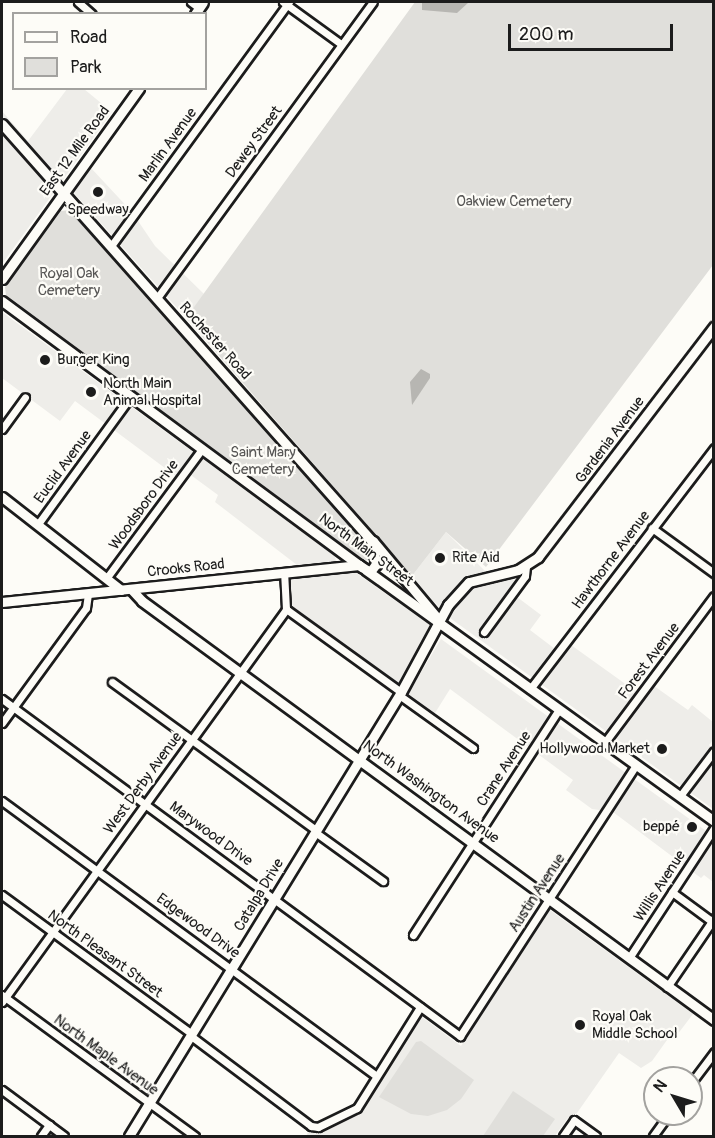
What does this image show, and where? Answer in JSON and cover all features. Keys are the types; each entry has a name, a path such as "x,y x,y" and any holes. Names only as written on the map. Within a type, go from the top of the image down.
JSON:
{"main road":[{"name":"East 12 Mile Road","path":"2,279 138,90"},
{"name":"Rochester Road","path":"2,124 371,540 399,568 439,621"},
{"name":"North Main Street","path":"2,301 357,564"},
{"name":"Gardenia Avenue","path":"526,567 544,550 714,327"},
{"name":"North Washington Avenue","path":"2,497 474,841 714,1020"},
{"path":"357,564 370,572 377,557 371,540"},
{"name":"Crooks Road","path":"2,602 357,564"},
{"path":"439,621 469,582 526,567"},
{"name":"North Main Street","path":"370,572 714,821"},
{"name":"Catalpa Drive","path":"129,1137 400,694 439,621"}],"street":[{"path":"78,2 90,12"},
{"path":"190,2 199,8"},
{"path":"286,2 342,44"},
{"name":"Marlin Avenue","path":"111,246 286,2"},
{"name":"Dewey Street","path":"157,298 373,2"},
{"name":"Euclid Avenue","path":"38,524 131,396"},
{"path":"2,429 25,397"},
{"name":"Hawthorne Avenue","path":"530,689 714,448"},
{"name":"Woodsboro Drive","path":"108,576 202,449"},
{"path":"652,528 714,573"},
{"name":"Gardenia Avenue","path":"484,632 525,576 526,567"},
{"path":"284,573 286,609 473,748"},
{"path":"2,723 86,608 88,593"},
{"name":"Forest Avenue","path":"605,742 714,596"},
{"name":"West Derby Avenue","path":"3,998 286,609"},
{"path":"112,682 383,881"},
{"name":"Marywood Drive","path":"2,699 460,1036"},
{"name":"Crane Avenue","path":"413,935 559,709"},
{"path":"680,796 714,751"},
{"name":"Austin Avenue","path":"460,1036 636,765"},
{"name":"Edgewood Drive","path":"2,801 376,1076"},
{"name":"Willis Avenue","path":"629,958 714,828"},
{"path":"667,987 713,921 672,892"},
{"name":"North Pleasant Street","path":"2,895 311,1126 354,1111 376,1076"},
{"name":"North Maple Avenue","path":"3,998 195,1137"},
{"path":"376,1076 420,1007"},
{"path":"703,1067 714,1052"},
{"path":"2,1090 64,1137"},
{"path":"563,1137 574,1120 596,1137"},
{"path":"41,1137 49,1125"}],"shaded area":[{"path":"422,2 469,2 457,13 422,10"},
{"path":"66,90 85,90 112,112 2,264 2,111 28,141"},
{"path":"91,168 132,212 155,246 204,294 186,318 74,193"},
{"path":"2,312 335,556 336,562 297,565 215,502 218,495 188,473 177,477 75,401 60,421 2,378"},
{"path":"421,369 430,374 430,378 412,405 410,382"},
{"path":"446,532 495,581 511,578 524,588 517,597 541,615 530,630 563,655 571,645 645,698 654,686 688,710 692,705 713,722 713,740 709,745 713,749 713,809 450,618 434,602 412,576"},
{"path":"355,572 431,626 399,685 290,607 288,582 291,578"},
{"path":"441,639 713,836 713,882 704,875 701,878 613,812 592,809 566,790 573,780 450,689 435,713 408,694"},
{"name":"Royal Oak Middle School","path":"550,910 693,1014 677,1035 672,1033 652,1061 641,1068 619,1053 577,1113 567,1119 555,1136 306,1136 309,1131 316,1134 359,1115 422,1017 461,1046"}],"green space":[{"name":"Oakview Cemetery","path":"415,2 713,2 713,265 486,567 446,532 412,576 186,318"},
{"name":"Royal Oak Cemetery","path":"69,210 367,545 371,559 365,561 6,295 5,287 61,211"},
{"path":"421,1041 474,1080 461,1099 447,1110 428,1116 411,1114 379,1097 416,1042"},
{"path":"513,1091 555,1119 543,1136 483,1136"}],"place":[{"name":"Speedway","path":"98,192"},
{"name":"Burger King","path":"45,360"},
{"name":"North Main Animal Hospital","path":"91,392"},
{"name":"Rite Aid","path":"440,558"},
{"name":"Hollywood Market","path":"662,749"},
{"name":"beppé","path":"692,827"},
{"name":"Royal Oak Middle School","path":"580,1025"}],"park label":[{"name":"Saint Mary Cemetery","path":"263,460"}]}
